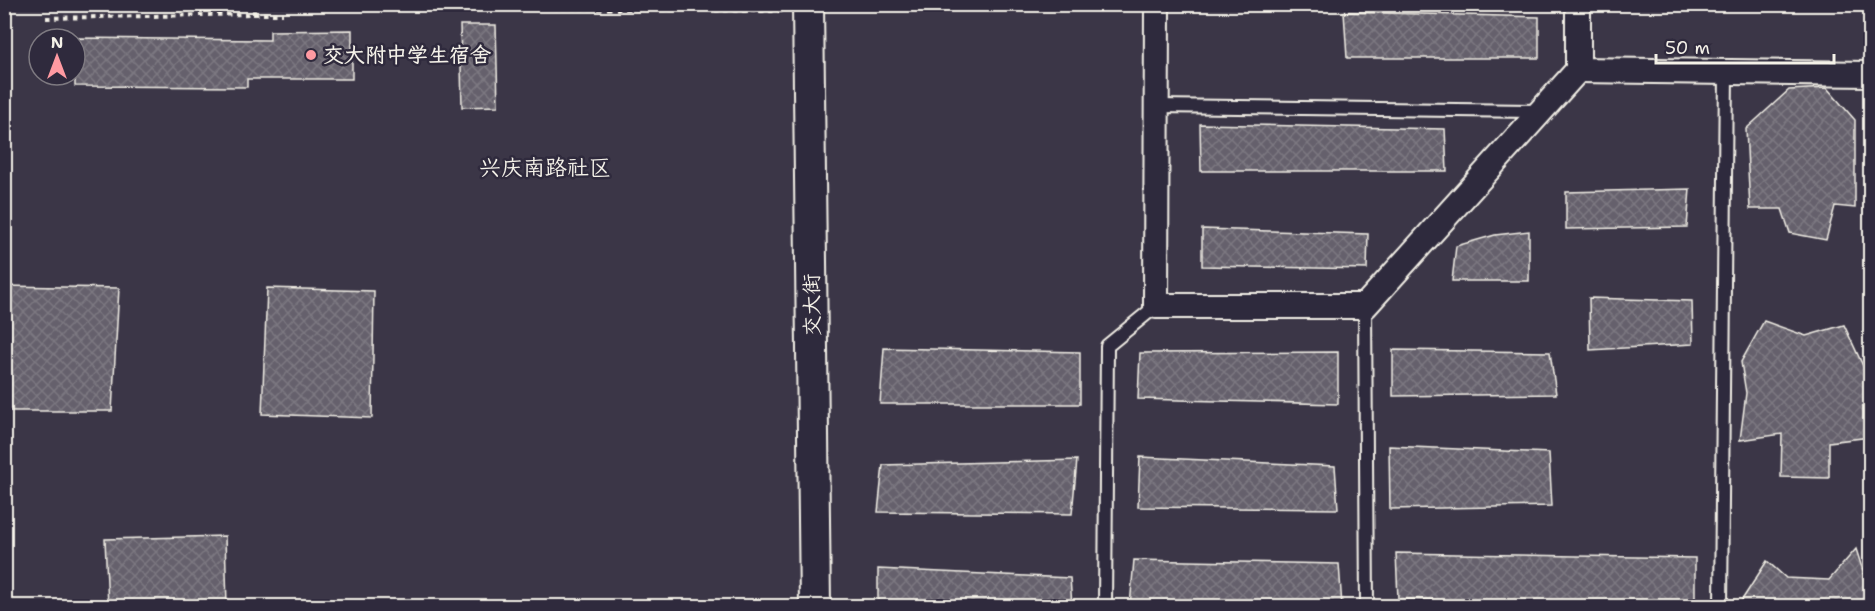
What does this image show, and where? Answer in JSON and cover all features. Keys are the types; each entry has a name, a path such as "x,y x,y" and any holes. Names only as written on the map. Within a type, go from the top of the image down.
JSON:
{"street":[{"path":"1157,4 1156,306 1365,306 1578,70 1578,4"},
{"name":"交大街","path":"808,8 815,606"},
{"path":"1578,70 1870,74"}],"lane":[{"path":"1721,606 1726,71"},
{"path":"1156,106 1541,111"},
{"path":"1105,606 1107,346 1156,306"},
{"path":"1365,306 1367,606"}],"path":[{"path":"254,4 254,14"},
{"path":"466,4 466,7 808,8"},
{"path":"46,18 283,15"}],"building":[{"path":"1344,12 1539,17 1539,58 1347,58"},
{"path":"460,25 496,25 498,106 462,107"},
{"path":"352,30 352,79 247,79 247,87 87,86 87,38 270,40 270,31"},
{"path":"1827,88 1855,120 1855,208 1835,206 1826,240 1790,233 1782,209 1750,209 1746,129 1789,90"},
{"path":"1200,124 1445,129 1447,171 1201,171"},
{"path":"1690,189 1687,227 1566,229 1566,192"},
{"path":"1202,229 1368,234 1367,269 1202,266"},
{"path":"1529,231 1529,281 1452,281 1456,246 1495,235"},
{"path":"4,286 119,288 112,411 4,411"},
{"path":"267,288 374,291 372,418 262,414"},
{"path":"1589,298 1692,301 1693,344 1590,350"},
{"path":"1764,321 1806,336 1844,325 1870,381 1870,437 1829,442 1829,478 1781,477 1782,434 1740,440 1746,393 1741,362"},
{"path":"884,348 1080,352 1080,404 880,404"},
{"path":"1393,350 1550,352 1556,394 1393,396"},
{"path":"1338,352 1338,404 1138,399 1140,353"},
{"path":"1389,446 1549,453 1552,506 1390,509"},
{"path":"1140,457 1335,466 1338,509 1138,507"},
{"path":"1077,460 1072,514 878,512 883,465"},
{"path":"225,536 227,606 108,606 105,539"},
{"path":"1856,549 1870,593 1870,606 1738,606 1767,561 1786,578 1829,580"},
{"path":"1396,553 1695,558 1695,606 1398,599"},
{"path":"1134,560 1339,564 1342,606 1130,606"},
{"path":"878,569 1070,578 1072,606 878,606"}],"place":[{"name":"交大附中学生宿舍","path":"311,55"}],"district":[{"name":"兴庆南路社区","path":"545,167"}]}
